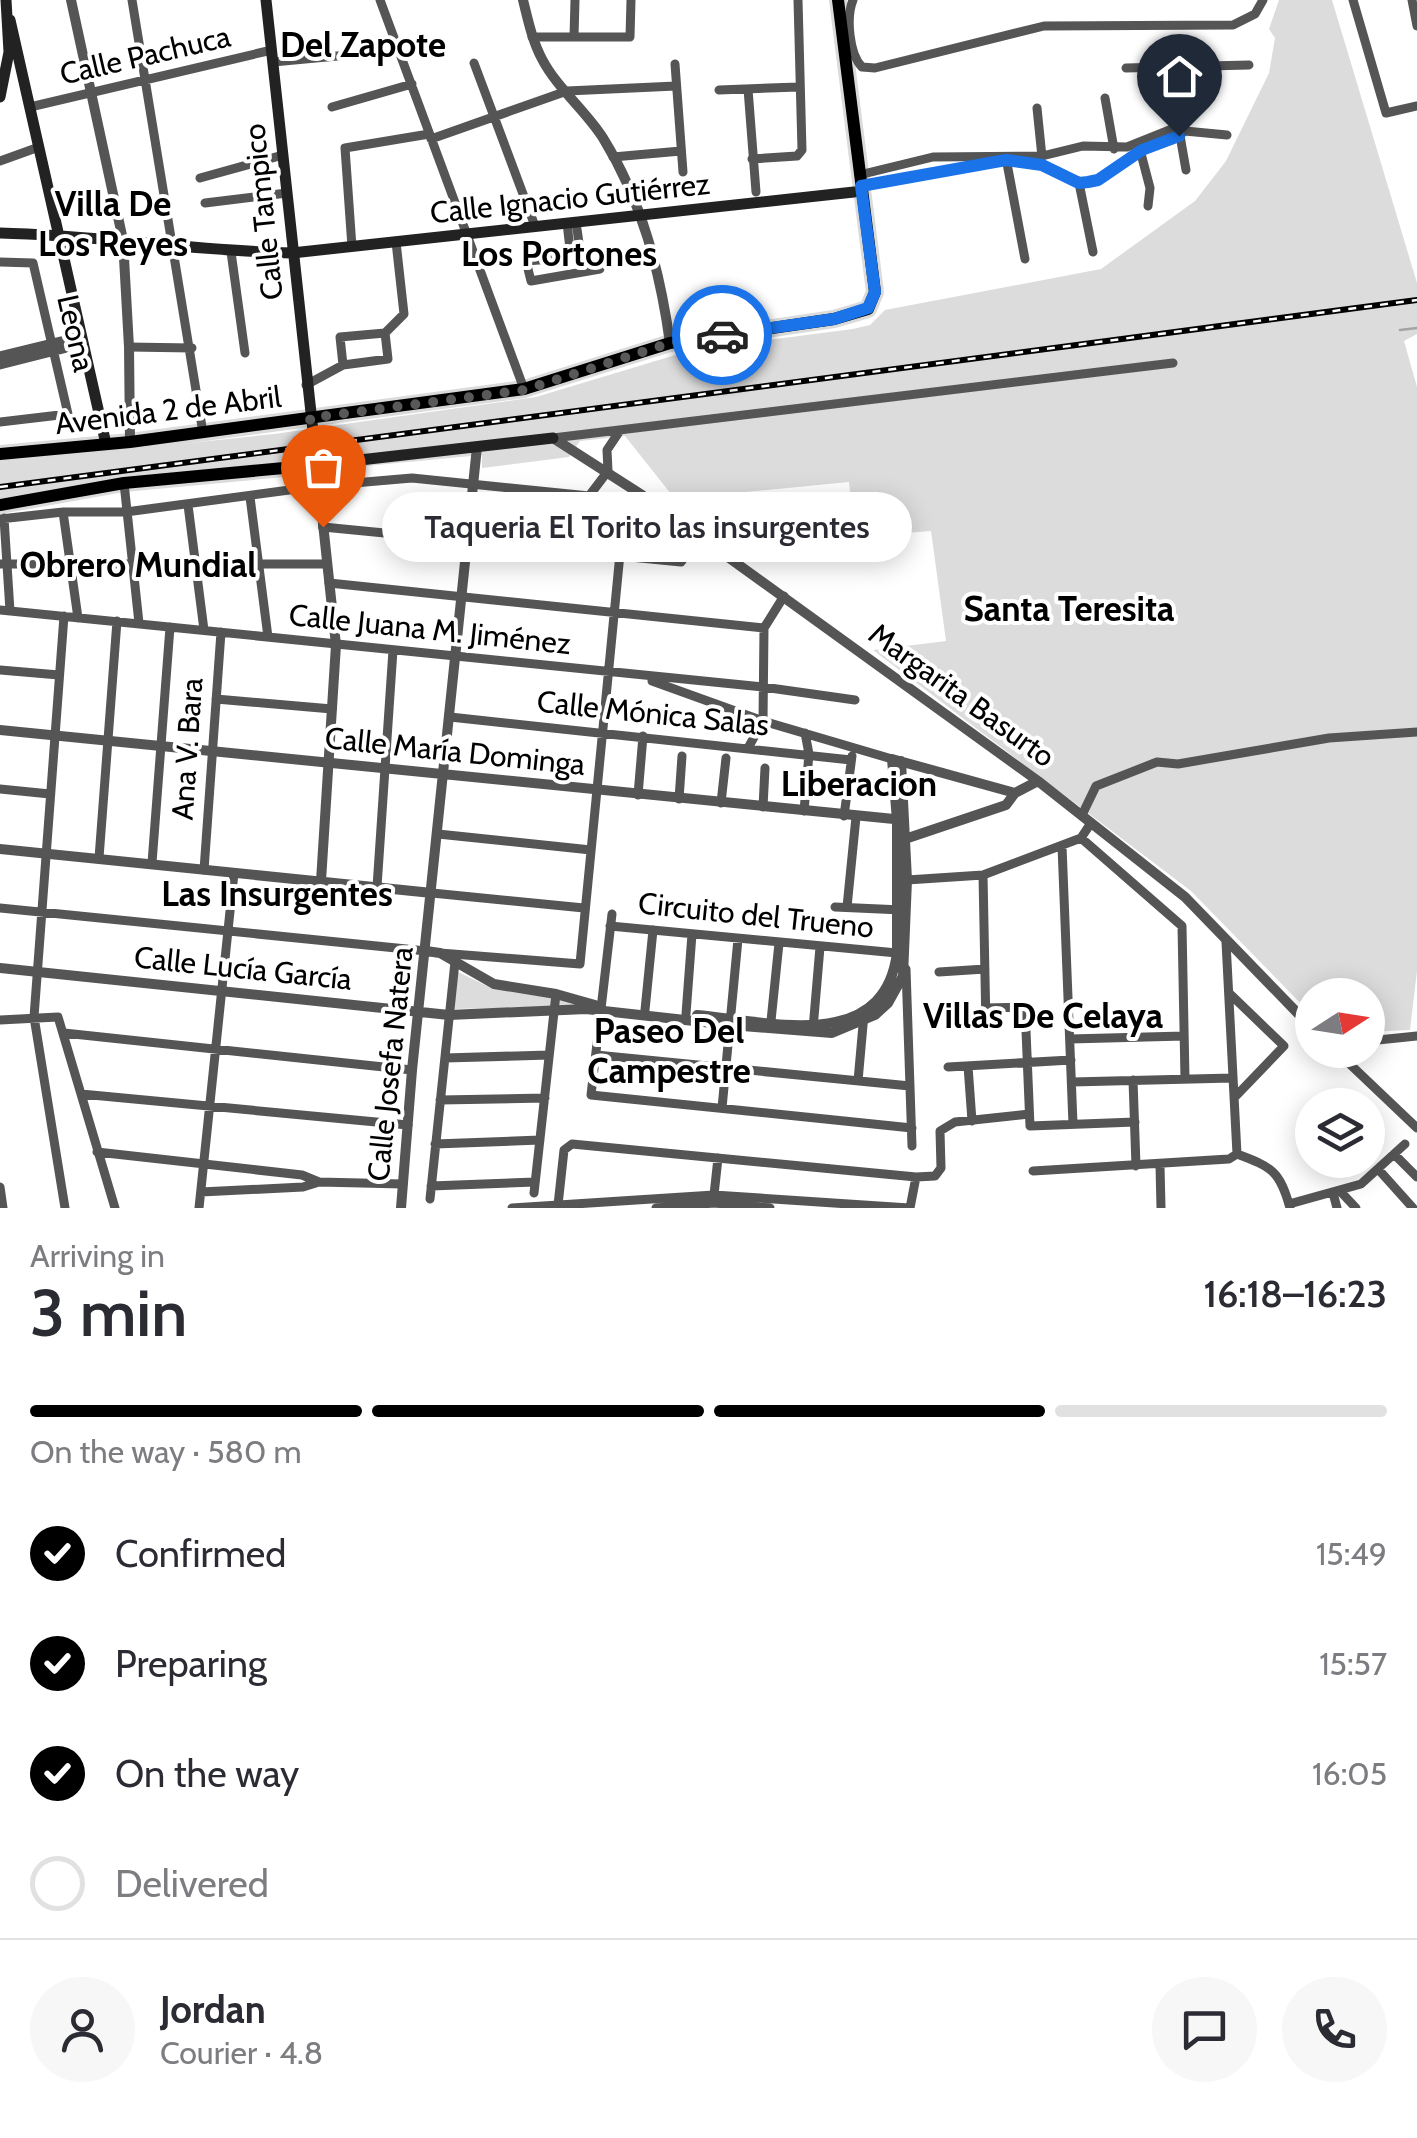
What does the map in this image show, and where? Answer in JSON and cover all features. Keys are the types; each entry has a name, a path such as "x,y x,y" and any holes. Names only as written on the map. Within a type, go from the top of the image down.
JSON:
{"main road":[{"path":"6,0 106,444"},
{"name":"Calle Tampico","path":"266,0 318,486"},
{"path":"829,0 846,132 875,292 868,308"},
{"path":"838,0 868,308"},
{"path":"0,97 6,81 10,20"},
{"name":"Calle Ignacio Gutiérrez","path":"0,233 58,234 231,252 292,253 641,215 858,183"},
{"name":"Avenida 2 de Abril","path":"0,454 130,442 524,390 670,343 834,319 868,308"},
{"path":"0,497 553,438"},
{"path":"1,514 99,486"}],"street":[{"path":"71,0 123,240 130,442"},
{"path":"132,0 203,433"},
{"path":"380,0 524,390"},
{"path":"523,0 543,63 613,156 641,215 662,284 670,343"},
{"path":"574,37 575,0"},
{"path":"532,37 630,36 631,0"},
{"path":"752,158 800,154 798,0"},
{"path":"853,0 850,10 854,56 866,68 1044,26 1233,25 1255,14 1263,0"},
{"path":"1353,0 1386,112 1417,106"},
{"path":"1412,0 1417,26"},
{"name":"Calle Pachuca","path":"30,108 146,80 272,56 348,55"},
{"path":"474,63 536,226"},
{"path":"675,64 683,172"},
{"path":"1126,68 1249,65"},
{"path":"1168,67 1186,170"},
{"path":"332,107 412,84"},
{"path":"352,247 345,148 430,136 567,91 676,86"},
{"path":"718,90 798,87"},
{"path":"748,89 756,192"},
{"path":"1105,98 1114,149"},
{"path":"1037,108 1042,160"},
{"path":"1042,160 1079,183 1098,180 1140,147 1180,131 1227,135"},
{"path":"858,183 932,158 1042,160 1083,146 1140,147"},
{"path":"0,160 38,147"},
{"path":"1140,147 1150,188 1148,206"},
{"path":"613,156 680,150"},
{"path":"200,178 283,155"},
{"path":"858,183 1006,158"},
{"path":"1006,158 1025,259"},
{"path":"1079,183 1093,252"},
{"path":"205,204 287,193"},
{"path":"571,222 583,271"},
{"path":"571,222 570,249 565,258 526,261 531,281 600,269"},
{"path":"343,365 340,337 385,333 404,314 396,242"},
{"path":"231,252 246,353"},
{"name":"Leona","path":"0,262 33,264 68,414 0,422"},
{"path":"306,385 343,365 388,359 385,333"},
{"path":"0,364 82,340"},
{"path":"0,356 54,347"},
{"path":"129,347 192,348"},
{"path":"553,438 1173,363"},
{"path":"589,496 608,471 607,450 620,432"},
{"name":"Margarita Basurto","path":"553,438 608,471 700,536 1038,781 1185,897 1295,1011"},
{"name":"Calle Josefa Natera","path":"401,1208 477,447"},
{"path":"5,610 1,514 126,512 318,486 412,478 589,496 624,523"},
{"path":"124,483 139,623"},
{"path":"318,486 336,646 320,881"},
{"path":"0,908 580,964 624,523 642,495"},
{"path":"250,497 268,637"},
{"path":"188,505 204,630"},
{"path":"64,512 78,618"},
{"path":"323,527 681,562 700,536"},
{"path":"4,564 327,564"},
{"path":"329,584 764,628"},
{"path":"748,748 763,721 764,628 784,596"},
{"name":"Calle Juana M. Jiménez","path":"5,610 763,687 855,700"},
{"path":"64,616 34,1018 64,1208"},
{"path":"99,858 117,621"},
{"path":"152,864 170,627"},
{"name":"Ana V. Bara","path":"204,870 220,632"},
{"path":"377,887 393,650"},
{"path":"0,670 59,675"},
{"path":"637,675 805,733 852,754 897,760 1015,793"},
{"path":"216,698 332,709"},
{"name":"Calle Mónica Salas","path":"450,717 809,754 852,754"},
{"name":"Calle María Dominga","path":"0,730 900,820"},
{"path":"907,880 983,875 1080,838 1096,786 1157,762 1178,764 1329,738 1417,732"},
{"path":"804,812 809,754 805,733"},
{"path":"638,795 643,736"},
{"path":"847,908 852,754"},
{"path":"679,799 682,756"},
{"path":"721,803 726,758"},
{"path":"897,760 912,1146"},
{"path":"763,807 765,768"},
{"path":"905,839 1006,805 1015,793 1038,781"},
{"path":"0,789 50,794"},
{"path":"858,1081 864,1017 889,986 897,954 907,880 900,820"},
{"path":"438,834 591,850"},
{"path":"1080,838 1182,926 1185,1079"},
{"path":"1062,846 1074,1124"},
{"path":"0,849 584,908"},
{"path":"199,1208 234,873"},
{"path":"983,875 986,1027"},
{"path":"835,907 902,910"},
{"path":"612,914 591,1095 912,1128"},
{"name":"Circuito del Trueno","path":"610,926 897,954"},
{"path":"645,1010 652,930"},
{"path":"686,1014 692,934"},
{"path":"722,1108 738,939"},
{"path":"1226,942 1237,1154"},
{"path":"771,1022 778,943"},
{"path":"814,1029 820,947"},
{"path":"440,953 494,984 556,994 601,1008 814,1029 864,1017 888,1004 905,964"},
{"path":"430,1199 455,962"},
{"name":"Calle Lucía García","path":"0,968 449,1015 601,1008"},
{"path":"939,972 985,969"},
{"path":"1228,992 1284,1046 1234,1098"},
{"path":"431,1186 535,1188 556,994"},
{"path":"986,1008 1025,1007 1030,1126 1135,1122"},
{"path":"601,1008 814,1029"},
{"path":"0,1020 58,1017 116,1208"},
{"path":"64,1033 412,1070"},
{"path":"1070,1039 1184,1036"},
{"path":"1385,1039 1417,1036"},
{"path":"444,1058 549,1055"},
{"path":"596,1055 910,1086"},
{"path":"948,1067 1071,1060"},
{"path":"968,1066 972,1120"},
{"path":"1354,1068 1417,1128"},
{"path":"1072,1082 1232,1078"},
{"path":"1132,1080 1136,1166"},
{"path":"81,1094 408,1125"},
{"path":"440,1100 544,1098"},
{"path":"558,1206 564,1150 572,1144 935,1176 939,1172 940,1131 955,1122 1029,1114"},
{"path":"435,1144 540,1140"},
{"path":"1385,1162 1405,1144"},
{"path":"98,1152 302,1175 319,1182"},
{"path":"1033,1171 1160,1165 1229,1159 1237,1154"},
{"path":"1237,1154 1264,1164 1280,1177 1289,1206 1362,1184 1368,1178"},
{"path":"1394,1154 1417,1176"},
{"path":"714,1195 718,1158"},
{"path":"1160,1165 1161,1208"},
{"path":"512,1208 714,1195 910,1208 916,1177"},
{"path":"1385,1177 1413,1208"},
{"path":"201,1192 302,1187 319,1182 403,1184"},
{"path":"0,1188 3,1208"},
{"path":"1337,1192 1337,1208"},
{"path":"1337,1192 1356,1208"},
{"path":"656,1208 714,1203 770,1208"}],"shaded area":[{"path":"1279,0 1332,0 1417,283 1417,334 1404,341 1417,387 1417,971 1410,1030 1385,1031 1385,978 1295,978 1295,998 1191,891 873,650 946,641 931,531 855,537 849,482 675,499 625,436 580,441 569,457 482,468 482,455 324,470 305,459 0,496 0,463 274,434 536,397 692,350 853,329 870,325 885,310 1101,269 1195,201 1226,161 1269,73 1275,38 1269,29"},
{"path":"458,972 489,987 548,994 581,1006 452,1009"}],"waterway":[{"path":"1400,330 1417,328"}],"railway":[{"path":"0,487 1417,300"}],"way so far":[{"path":"323,527 310,418 524,390 670,343 722,335"}],"place":[{"name":"Taqueria El Torito las insurgentes","path":"323,527"}],"district":[{"name":"Del Zapote","path":"363,44"},
{"name":"Villa De Los Reyes","path":"113,223"},
{"name":"Los Portones","path":"559,253"},
{"name":"Obrero Mundial","path":"138,564"},
{"name":"Santa Teresita","path":"1069,608"},
{"name":"Liberacion","path":"859,783"},
{"name":"Las Insurgentes","path":"277,893"},
{"name":"Villas De Celaya","path":"1043,1015"},
{"name":"Paseo Del Campestre","path":"669,1050"}],"route":[{"path":"722,335 865,312 875,292 861,186 1006,160 1042,165 1079,183 1088,182 1098,180 1142,150 1179,136"}]}
